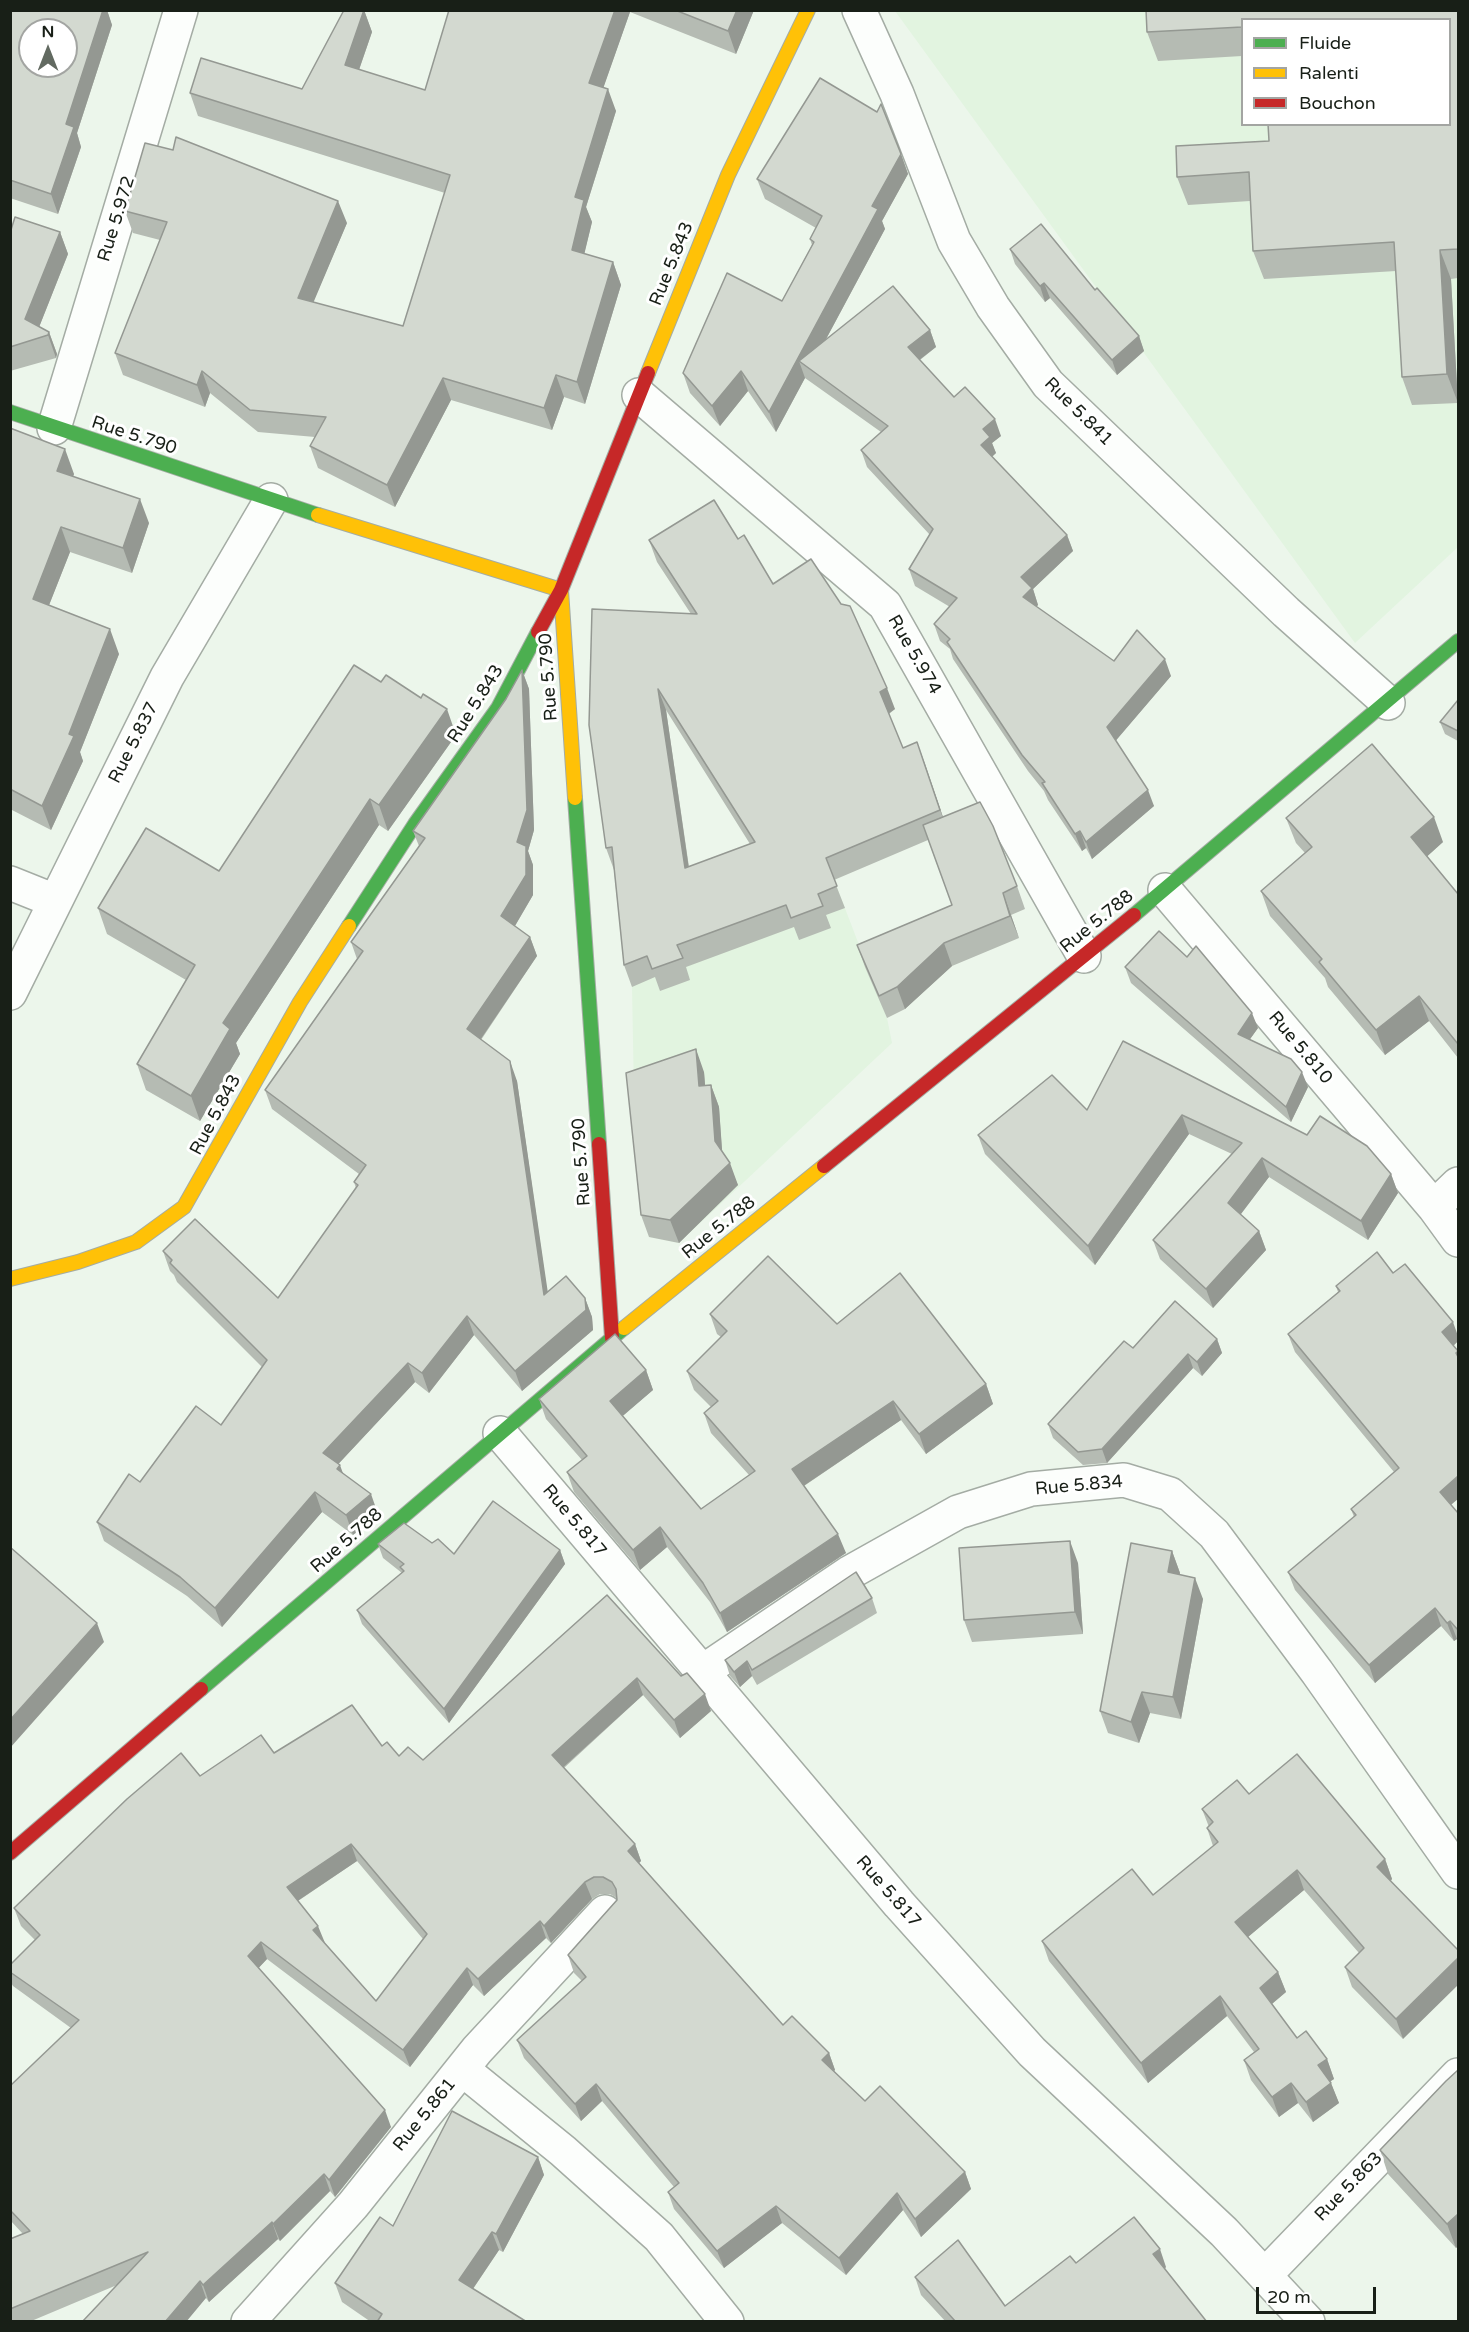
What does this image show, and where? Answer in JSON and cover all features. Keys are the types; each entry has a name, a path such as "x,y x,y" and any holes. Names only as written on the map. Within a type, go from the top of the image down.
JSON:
{"street":[{"name":"Rue 5.972","path":"54,428 181,10"},
{"name":"Rue 5.843","path":"10,1279 78,1262 136,1242 184,1207 300,1002 415,824 498,708 561,590 728,175 808,10"},
{"name":"Rue 5.841","path":"859,10 897,94 954,241 993,307 1048,384 1286,612 1388,703"},
{"name":"Rue 5.974","path":"639,395 885,605 1084,956"},
{"name":"Rue 5.790","path":"10,412 271,500 561,590 612,1338"},
{"name":"Rue 5.837","path":"10,993 167,677 271,500"},
{"name":"Rue 5.788","path":"10,1853 612,1338 1165,890 1388,703 1458,641"},
{"path":"10,883 55,901"},
{"name":"Rue 5.810","path":"1165,890 1434,1207 1458,1240"},
{"path":"1434,1207 1458,1184"},
{"name":"Rue 5.817","path":"500,1433 899,1904 1032,2052 1266,2274 1308,2322"},
{"name":"Rue 5.834","path":"702,1672 849,1573 958,1512 1031,1489 1124,1479 1170,1494 1214,1534 1317,1672 1458,1872"},
{"name":"Rue 5.861","path":"248,2322 352,2205 462,2069 605,1912"},
{"path":"462,2069 563,2151 659,2237 728,2322"},
{"name":"Rue 5.863","path":"1266,2274 1458,2075"}],"shaded area":[{"path":"895,11 1458,11 1458,547 1355,643"},
{"path":"820,843 887,1018 892,1043 679,1243 649,1237 634,1095 632,987 624,915"}],"building":[{"path":"10,10 103,10 66,124 74,127 51,194 10,180"},
{"path":"344,10 364,10 345,65 425,90 449,10 615,10 589,83 608,89 575,197 584,200 572,250 613,262 577,382 556,375 544,408 443,378 387,485 310,446 326,417 250,410 202,371 197,385 115,353 167,222 125,211 145,143 173,150 176,137 338,201 298,298 403,326 450,175 190,93 201,58 302,89"},
{"path":"675,10 737,10 728,31"},
{"path":"1146,10 1458,10 1458,249 1440,250 1447,374 1402,377 1394,242 1253,251 1249,172 1177,177 1176,146 1269,141 1268,126 1451,126 1451,18 1241,18 1241,27 1147,32"},
{"path":"820,78 877,112 881,104 901,154 872,206 878,209 769,412 741,371 712,406 683,373 727,273 782,301 814,242 810,239 822,216 757,179"},
{"path":"15,217 60,232 25,319 49,332 48,335 10,347 10,233"},
{"path":"1041,224 1095,290 1097,288 1139,336 1112,360 1044,283 1040,286 1010,249"},
{"path":"893,286 930,330 908,347 954,397 965,387 995,419 983,429 990,437 981,445 1067,535 1021,577 1032,588 1023,597 1114,661 1137,630 1165,659 1107,727 1148,790 1086,842 1080,831 1075,834 1042,783 1045,782 1022,755 947,642 950,639 934,624 957,598 909,569 933,529 861,450 888,426 799,361"},
{"path":"10,428 65,449 57,471 140,499 123,548 61,527 33,599 110,629 69,734 74,736 42,806 10,789"},
{"path":"714,500 738,539 744,535 773,584 811,559 841,604 850,606 887,688 880,692 903,748 917,742 940,810 826,858 837,886 818,894 823,906 791,918 786,905 677,945 683,958 652,969 647,956 624,965 612,847 606,848 589,725 592,609 697,614 649,540","holes":["658,689 755,842 685,868"]},
{"path":"354,665 381,682 386,675 421,698 423,694 447,709 379,805 370,799 223,1023 230,1029 191,1096 137,1064 195,965 98,908 146,828 219,871"},
{"path":"522,670 527,810 517,842 526,846 526,875 501,916 530,937 467,1029 510,1061 544,1295 566,1276 585,1298 586,1310 515,1371 467,1316 422,1373 408,1363 323,1453 340,1465 337,1469 371,1494 346,1515 315,1492 215,1608 180,1577 97,1522 129,1474 140,1482 196,1406 221,1425 267,1360 170,1263 172,1260 163,1251 195,1219 278,1298 358,1185 354,1182 366,1165 265,1090 363,951 351,942 425,838 413,831 506,699"},
{"path":"1458,700 1458,731 1440,722"},
{"path":"1372,744 1434,817 1411,837 1458,894 1458,1044 1419,996 1376,1030 1319,962 1322,959 1261,891 1312,847 1286,818"},
{"path":"980,802 993,826 1017,886 1003,893 1010,916 944,943 897,987 879,996 857,945 952,905 923,825"},
{"path":"1159,931 1187,957 1196,946 1252,1013 1238,1034 1291,1059 1302,1072 1286,1107 1125,967"},
{"path":"1123,1041 1307,1135 1320,1116 1367,1146 1391,1174 1361,1221 1262,1158 1228,1203 1259,1231 1206,1289 1153,1240 1242,1143 1182,1115 1088,1246 978,1135 1052,1075 1087,1110"},
{"path":"696,1049 699,1086 711,1085 715,1141 730,1163 670,1220 641,1215 626,1073"},
{"path":"1377,1252 1393,1273 1405,1264 1453,1322 1442,1332 1458,1351 1456,1353 1458,1357 1458,1476 1440,1492 1458,1513 1458,1630 1450,1621 1447,1623 1435,1608 1369,1665 1288,1572 1356,1515 1351,1509 1399,1468 1288,1334 1340,1291 1336,1286"},
{"path":"768,1256 837,1324 900,1273 986,1384 919,1434 893,1401 792,1469 838,1534 720,1613 703,1583 660,1527 633,1550 567,1472 587,1456 539,1399 615,1334 646,1370 610,1401 701,1509 755,1471 704,1413 718,1401 687,1371 727,1331 710,1314"},
{"path":"1175,1301 1217,1339 1197,1362 1188,1354 1102,1449 1078,1452 1048,1424 1124,1341 1133,1348"},
{"path":"493,1501 560,1550 444,1709 357,1610 404,1571 400,1567 404,1564 378,1544 404,1523 432,1543 438,1539 454,1554"},
{"path":"1070,1541 1075,1612 964,1620 959,1548"},
{"path":"1131,1543 1172,1551 1168,1572 1195,1578 1173,1697 1142,1692 1131,1722 1100,1711"},
{"path":"10,1547 97,1623 10,1720"},
{"path":"856,1572 872,1598 752,1670 747,1661 734,1672 725,1660"},
{"path":"607,1595 681,1676 687,1673 705,1694 674,1720 637,1678 552,1755 635,1844 628,1851 783,2025 792,2016 829,2053 822,2060 865,2101 880,2086 965,2172 915,2219 897,2193 839,2258 776,2206 717,2251 668,2192 679,2183 596,2084 575,2104 517,2040 586,1977 568,1955 617,1900 616,1889 612,1882 603,1877 594,1877 585,1882 544,1926 540,1921 478,1979 467,1968 403,2050 261,1942 248,1956 385,2110 329,2180 324,2174 273,2224 272,2222 203,2285 200,2281 165,2322 82,2322 148,2252 10,2309 10,2239 30,2231 10,2210 10,2086 79,2020 10,1972 10,1965 40,1935 14,1908 127,1799 181,1753 200,1776 261,1735 274,1753 352,1705 382,1746 387,1742 399,1756 408,1747 423,1760","holes":["351,1844 427,1934 376,2001 313,1930 318,1926 287,1887"]},
{"path":"1297,1754 1385,1859 1377,1867 1458,1950 1458,1958 1396,2019 1345,1967 1364,1948 1297,1870 1235,1922 1278,1972 1260,1988 1297,2038 1306,2031 1327,2059 1318,2065 1331,2083 1306,2102 1291,2083 1272,2097 1244,2060 1259,2049 1220,1996 1141,2063 1042,1941 1132,1869 1153,1895 1218,1842 1207,1828 1213,1822 1202,1809 1237,1780 1249,1794"},
{"path":"1458,2070 1458,2214 1447,2224 1380,2150"},
{"path":"452,2111 538,2157 496,2234 492,2232 459,2280 527,2322 377,2322 382,2314 335,2283 380,2217 393,2226"},
{"path":"1134,2217 1160,2249 1153,2254 1207,2322 956,2322 915,2277 958,2240 1005,2306 1070,2256 1076,2263"}],"traffic: fast":[{"path":"10,412 318,515"},
{"path":"349,926 415,824 498,708 538,632"},
{"path":"1134,915 1458,641"},
{"path":"575,798 599,1144"},
{"path":"201,1689 624,1328"}],"traffic: slow":[{"path":"648,373 728,175 808,10"},
{"path":"318,515 561,590 575,798"},
{"path":"10,1279 78,1262 136,1242 184,1207 300,1002 349,926"},
{"path":"624,1328 824,1166"}],"traffic: jam":[{"path":"538,632 561,590 648,373"},
{"path":"824,1166 1134,915"},
{"path":"599,1144 612,1338"},
{"path":"10,1853 201,1689"}]}
